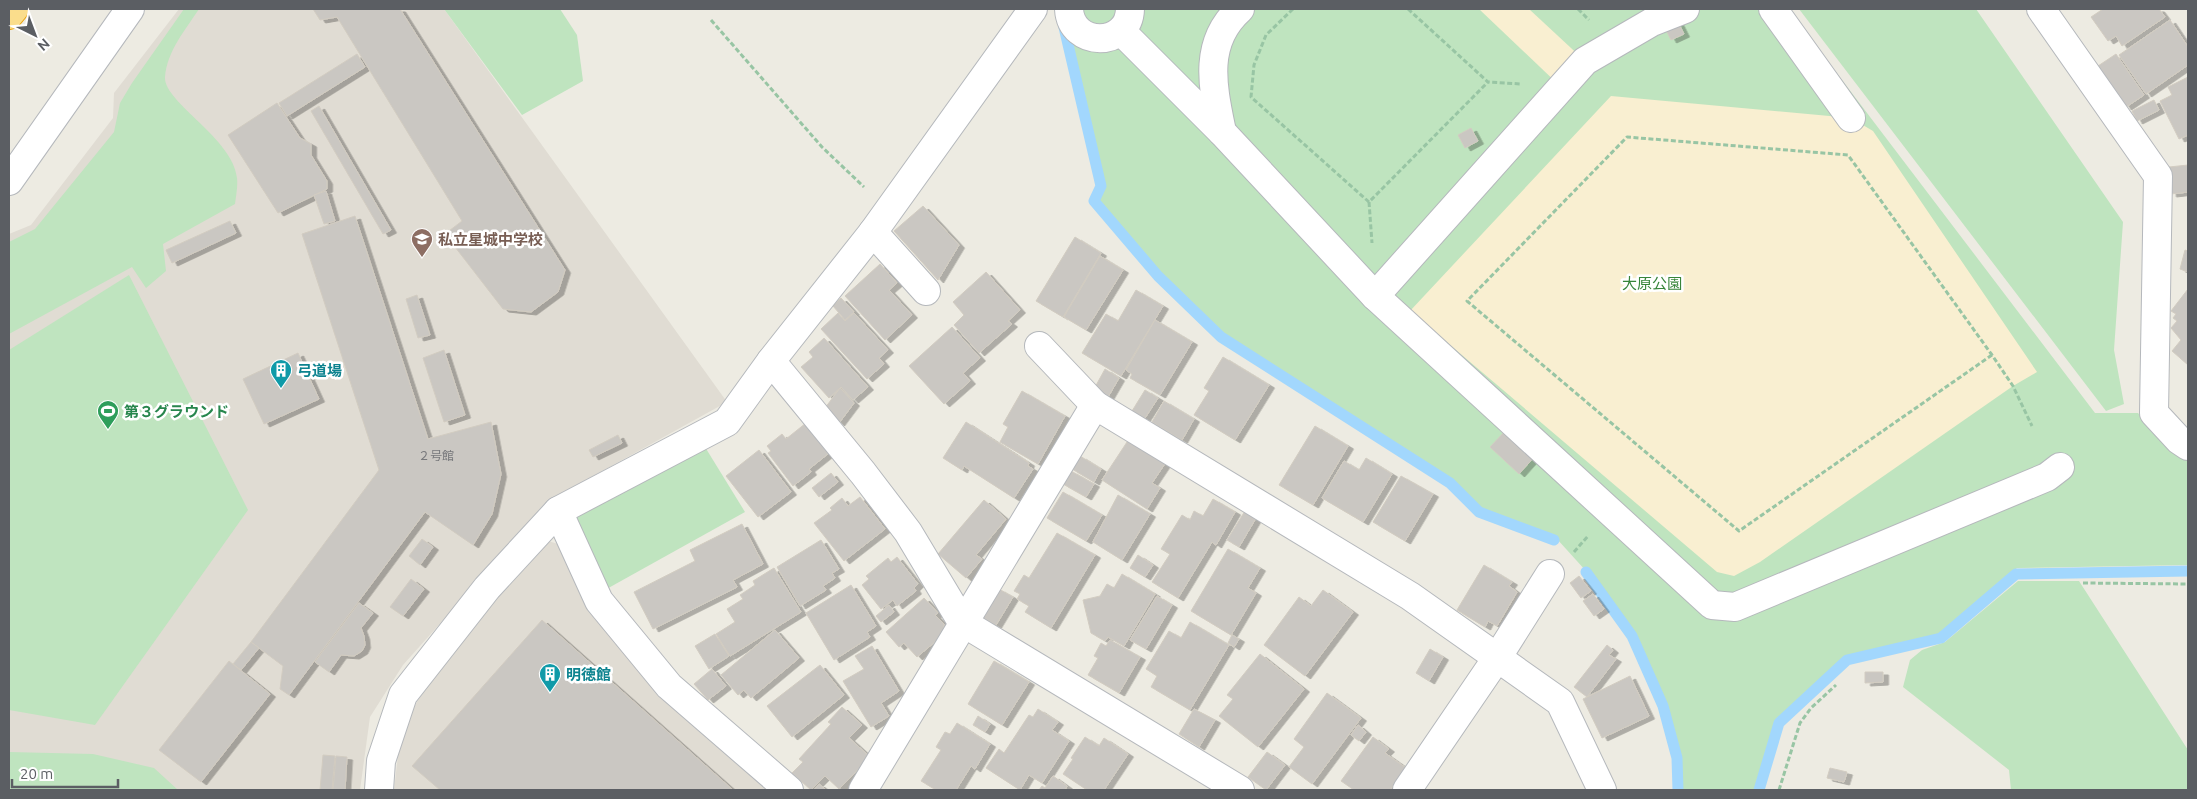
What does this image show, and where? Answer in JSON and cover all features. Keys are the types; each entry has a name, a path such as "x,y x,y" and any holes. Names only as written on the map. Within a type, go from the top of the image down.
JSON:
{"highway":[{"path":"9,14 14,9"}],"street":[{"path":"9,181 130,9"},
{"path":"379,790 381,761 403,695 487,588 558,511 727,422 771,361 880,221 1033,9"},
{"path":"1070,9 1074,25 1081,33 1091,38 1111,37 1133,16 1222,132 1375,296 1712,605 1735,607 2047,477 2060,467"},
{"path":"1222,132 1213,84 1214,53 1228,19 1240,9"},
{"path":"1375,296 1585,60 1652,22 1685,9"},
{"path":"1773,9 1850,118"},
{"path":"2042,9 2158,176 2154,413 2179,440 2188,446"},
{"path":"880,221 926,291"},
{"path":"1039,346 1095,405 1410,596 1560,702 1602,790"},
{"path":"771,361 863,473 908,532 962,622 1240,790"},
{"path":"863,790 962,622 1095,405"},
{"path":"558,511 599,601 670,686 789,790"},
{"path":"1408,790 1497,658 1550,574"}],"path":[{"path":"1293,9 1266,35 1254,65 1251,98 1369,202 1488,82 1408,9"},
{"path":"711,20 822,147 880,221"},
{"path":"1992,355 1739,532 1467,301 1627,137 1848,155 1992,355 2013,386 2032,426"},
{"path":"1550,574 1563,564 1611,512"},
{"path":"2083,583 2188,584"},
{"path":"1779,790 1800,722 1836,686"}],"shaded area":[{"path":"179,9 444,9 727,402 568,490 512,543 403,665 370,717 360,790 9,790 9,234 31,225 113,118 114,93"},
{"path":"548,541 565,546 588,601 608,634 666,698 772,790 394,790 401,729 437,668 487,601"}],"green space":[{"path":"184,9 199,9 169,58 165,77 167,87 175,98 212,135 233,163 237,178 235,204 163,244 166,271 146,288 132,267 9,334 9,242 35,229 114,132 120,103"},
{"path":"444,9 560,9 577,35 583,81 522,115"},
{"name":"大原公園","path":"1064,9 1788,9 2095,413 2138,413 2172,450 2188,460 2188,565 2017,568 1940,634 1845,658 1777,721 1754,790 1678,790 1677,758 1664,706 1633,635 1586,571 1557,539 1482,511 1453,481 1224,336 1161,275 1097,200 1104,185"},
{"path":"1799,9 1976,9 2123,222 2114,350 2124,404 2106,411"},
{"name":"第３グラウンド","path":"129,275 248,510 95,725 9,710 9,350"},
{"path":"705,447 745,512 603,591 571,522 575,512"},
{"path":"2018,581 2079,581 2188,750 2188,790 2011,790 2009,770 1903,687 1910,660 1922,650 1945,642"},
{"path":"9,752 93,754 154,768 178,790 9,790"}],"sand":[{"path":"1479,9 1529,9 1585,61 1561,87"},
{"path":"1611,96 1851,118 1873,131 2037,372 2013,386 1760,562 1734,576 1717,572 1410,311"}],"building":[{"name":"私立星城中学校","path":"313,9 400,9 565,270 558,292 531,312 503,309 445,234 462,221 337,17 320,20"},
{"path":"2103,9 2159,9 2165,17 2122,46 2116,36 2108,41 2091,17"},
{"path":"1677,20 1684,34 1671,40 1664,26"},
{"path":"2170,20 2188,47 2188,65 2146,94 2119,55"},
{"path":"357,54 365,67 287,116 279,103"},
{"path":"2116,54 2144,95 2126,107 2098,66"},
{"path":"2188,77 2188,135 2179,139 2160,101 2172,95 2168,87"},
{"path":"2154,100 2159,110 2137,121 2132,111"},
{"path":"277,103 300,138 311,144 311,155 327,181 327,189 278,213 228,135"},
{"path":"319,106 391,230 383,234 311,111"},
{"path":"1471,128 1478,141 1465,148 1458,135"},
{"path":"2188,165 2188,192 2171,194 2169,167"},
{"path":"326,191 335,221 324,224 314,195"},
{"path":"923,206 959,245 938,280 894,231"},
{"path":"355,216 428,439 491,422 501,474 492,514 473,545 425,512 289,695 280,689 283,666 251,642 379,470 302,234"},
{"path":"230,221 236,233 172,263 166,250"},
{"path":"1075,237 1101,253 1063,317 1036,301"},
{"path":"2185,250 2188,251 2188,272 2180,269"},
{"path":"1100,256 1123,270 1086,330 1064,317"},
{"path":"880,264 897,283 889,290 912,315 885,340 845,296"},
{"path":"986,272 1020,310 1008,321 1012,324 979,353 954,325 964,315 953,302"},
{"path":"2188,289 2188,365 2172,351 2181,340 2171,328 2177,321 2173,318 2176,314 2171,311"},
{"path":"1136,290 1163,306 1121,376 1082,353 1106,314 1118,321"},
{"path":"417,295 430,335 418,338 406,299"},
{"path":"841,298 854,312 845,320 833,306"},
{"path":"838,313 845,321 854,313 888,350 879,358 884,364 867,379 821,329"},
{"path":"1155,320 1192,342 1160,395 1130,378 1132,374 1126,370"},
{"path":"952,327 980,358 963,373 970,381 944,404 909,366"},
{"path":"824,338 868,387 853,400 841,387 829,398 801,367 813,357 809,352"},
{"path":"444,350 465,415 444,422 423,358"},
{"name":"弓道場","path":"298,353 319,399 264,424 243,379"},
{"path":"1223,357 1269,385 1235,440 1194,415 1209,391 1204,388"},
{"path":"1105,369 1119,378 1108,397 1094,389"},
{"path":"840,388 854,403 839,423 825,408"},
{"path":"1145,390 1158,398 1145,418 1132,411"},
{"path":"1022,391 1065,416 1038,464 1000,442 1008,427 1003,424"},
{"path":"1164,401 1194,419 1182,440 1152,422"},
{"path":"966,422 1029,463 1028,466 1033,469 1014,498 964,466 962,470 943,458"},
{"path":"806,423 829,453 809,469 811,472 793,486 768,453 771,451 767,446 782,434 786,439"},
{"path":"1315,426 1348,446 1313,505 1279,485"},
{"path":"1507,429 1536,455 1519,474 1490,447"},
{"path":"618,435 622,443 593,457 589,450"},
{"path":"1129,439 1166,462 1152,483 1160,488 1147,509 1102,480"},
{"path":"759,450 791,492 758,517 726,476"},
{"path":"1080,456 1101,469 1094,482 1072,469"},
{"path":"1366,458 1392,474 1363,522 1322,498 1344,461 1359,470"},
{"path":"1071,471 1094,484 1086,497 1063,484"},
{"path":"831,473 838,482 819,497 812,488"},
{"path":"1401,476 1433,494 1405,541 1373,522"},
{"path":"1063,492 1102,515 1086,541 1047,518"},
{"path":"1118,495 1150,514 1122,560 1093,542"},
{"path":"860,497 885,529 844,561 814,523 832,510 830,508 842,498 848,506"},
{"path":"1213,499 1235,512 1216,545 1212,542 1178,598 1152,582 1170,554 1161,549 1182,515 1190,520 1194,511 1203,516"},
{"path":"984,500 1006,519 976,555 982,559 966,578 938,554"},
{"path":"1245,511 1256,518 1239,547 1227,540"},
{"path":"742,524 763,564 733,580 737,587 653,629 634,592 695,561 690,550"},
{"path":"1057,533 1095,555 1051,628 1025,612 1029,606 1017,599 1020,594 1014,591 1024,575 1029,578"},
{"path":"422,539 433,547 420,565 409,556"},
{"path":"821,540 839,569 832,573 835,578 823,586 826,590 800,606 777,567"},
{"path":"1228,549 1260,568 1248,588 1256,593 1231,635 1191,611"},
{"path":"1138,555 1153,565 1145,577 1130,568"},
{"path":"897,557 918,584 914,588 916,591 897,606 893,600 881,609 862,585 869,579 866,576 888,558 891,562"},
{"path":"1484,565 1512,582 1509,586 1517,592 1497,626 1488,621 1485,627 1457,610"},
{"path":"774,568 801,612 730,656 716,634 735,622 727,609 743,599 740,595 755,585 753,581"},
{"path":"1122,574 1155,594 1124,646 1108,637 1105,641 1091,633 1083,600 1100,596 1107,584 1114,588"},
{"path":"1579,576 1591,591 1581,598 1570,583"},
{"path":"411,579 424,589 403,616 390,607"},
{"path":"851,585 876,626 867,632 870,637 834,660 806,613"},
{"path":"999,589 1013,597 996,625 982,617"},
{"path":"1323,590 1353,612 1305,676 1264,645 1299,597 1311,606"},
{"path":"1593,594 1604,609 1594,616 1583,601"},
{"path":"1157,596 1172,605 1146,649 1130,640"},
{"path":"924,598 938,613 935,615 944,624 943,635 917,657 904,643 899,647 886,632"},
{"path":"359,603 373,613 361,628 365,645 362,651 354,656 341,655 329,672 315,662"},
{"path":"889,605 894,612 881,622 876,616"},
{"name":"明徳館","path":"542,620 733,790 440,790 412,766"},
{"path":"1190,622 1229,645 1190,710 1151,687 1157,676 1146,669 1169,631 1181,638"},
{"path":"775,630 799,658 751,698 744,690 738,695 721,675"},
{"path":"715,634 729,656 709,669 695,646"},
{"path":"1232,635 1239,639 1234,647 1228,643"},
{"path":"1110,640 1140,657 1119,693 1088,675 1098,658 1094,656 1101,643 1106,646"},
{"path":"251,642 259,648 241,670 233,664"},
{"path":"1607,645 1613,650 1609,655 1616,659 1587,697 1574,687"},
{"path":"872,646 899,691 881,703 889,716 871,727 843,681 864,669 855,656"},
{"path":"1430,649 1443,657 1429,681 1416,673"},
{"path":"1260,654 1304,689 1258,747 1219,716 1233,699 1227,695"},
{"path":"229,661 270,694 201,782 159,750"},
{"path":"994,661 1029,682 1002,725 968,704"},
{"path":"820,665 844,695 792,737 767,706"},
{"path":"712,669 726,686 708,700 694,684"},
{"path":"1865,672 1883,672 1883,682 1865,683"},
{"path":"1630,676 1649,716 1602,738 1583,699"},
{"path":"1327,693 1361,718 1312,784 1289,767 1304,747 1294,739"},
{"path":"842,707 862,725 849,738 870,757 839,789 825,776 811,790 792,773 803,762 799,759 831,724 828,722"},
{"path":"1038,709 1058,722 1052,730 1069,741 1042,783 1029,775 1020,790 986,768 999,749 1004,753 1029,715 1033,717"},
{"path":"1194,709 1215,720 1199,747 1179,734"},
{"path":"978,716 990,724 985,732 973,725"},
{"path":"957,723 990,744 975,769 971,766 956,790 936,790 921,781 941,750 936,747 945,732 950,734"},
{"path":"1358,725 1366,732 1359,741 1351,735"},
{"path":"1085,737 1099,746 1104,738 1128,754 1104,790 1087,790 1063,774"},
{"path":"1373,737 1389,749 1385,753 1406,768 1390,790 1354,790 1341,781"},
{"path":"1267,752 1285,765 1266,790 1248,777"},
{"path":"323,755 335,756 332,790 320,790"},
{"path":"336,756 347,757 345,790 333,790"},
{"path":"1830,768 1847,772 1844,782 1827,778"},
{"path":"1053,776 1067,786 1065,790 1039,790 1042,786 1045,788"},
{"path":"819,784 826,790 814,790"}],"waterway":[{"path":"1063,23 1101,186 1094,201 1158,276 1221,337 1450,483 1479,512 1554,540"},
{"path":"1759,790 1779,723 1847,660 1941,638 2016,574 2188,571"},
{"path":"1586,572 1632,636 1663,706 1677,758 1678,790"}],"place":[{"name":"私立星城中学校","path":"422,258"},
{"name":"弓道場","path":"281,389"},
{"name":"第３グラウンド","path":"108,430"},
{"name":"明徳館","path":"550,693"}]}
